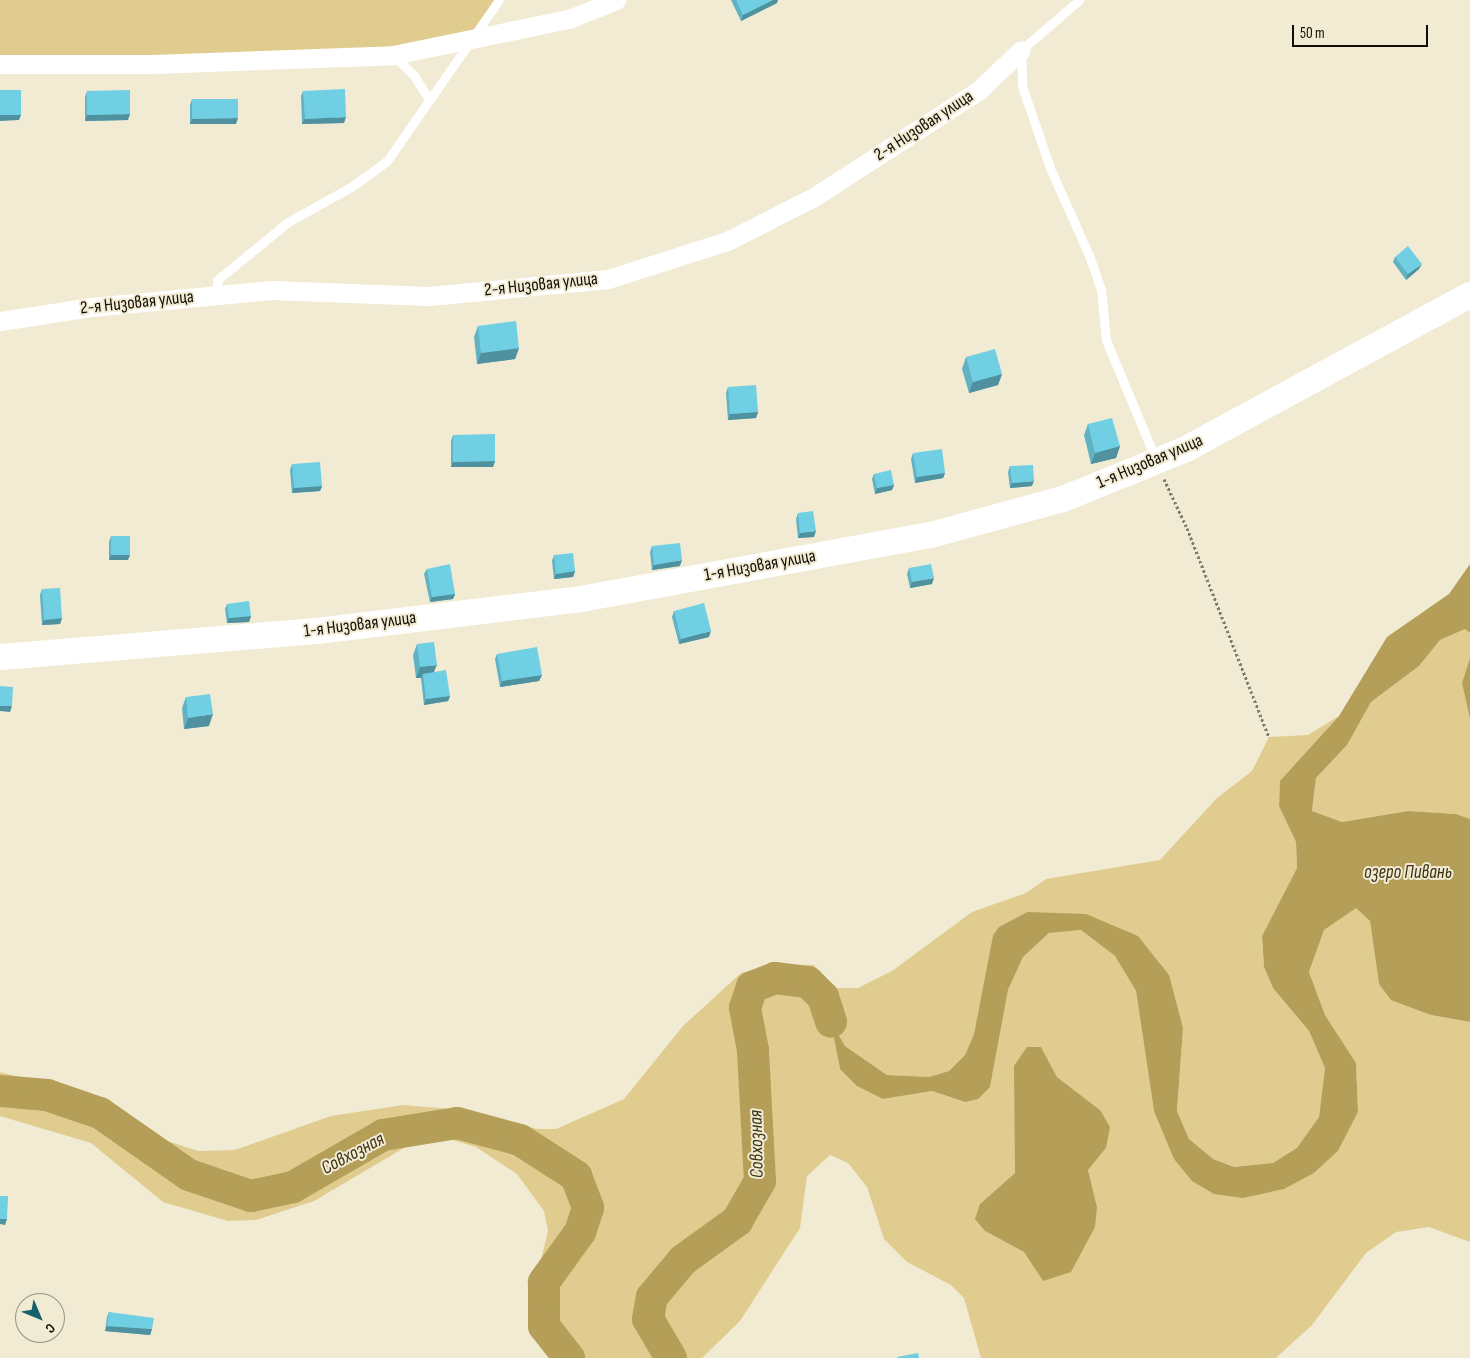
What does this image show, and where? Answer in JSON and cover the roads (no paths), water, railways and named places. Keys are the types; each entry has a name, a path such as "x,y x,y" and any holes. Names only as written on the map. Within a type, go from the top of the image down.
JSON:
{"street":[{"path":"0,64 153,64 393,55 568,19 611,1"},
{"name":"2-я Низовая улица","path":"0,321 92,307 272,290 429,296 608,279 727,241 814,197 978,91 1021,50"},
{"name":"1-я Низовая улица","path":"0,657 317,631 581,599 931,535 1063,499 1186,449 1470,294"}],"lane":[{"path":"218,295 218,280 288,222 351,187 387,161 414,125 428,98 499,0"},
{"path":"1079,0 1021,50 1022,86 1050,168 1089,255 1101,289 1106,340 1156,460"},
{"path":"393,55 413,74 428,98"}],"water":[{"name":"озеро Пивань","path":"1470,564 1470,633 1465,629 1440,640 1419,666 1371,702 1347,745 1316,778 1312,811 1342,822 1408,811 1456,814 1470,819 1470,1022 1431,1015 1391,1000 1379,984 1370,921 1356,908 1324,930 1309,972 1325,1015 1356,1063 1358,1112 1338,1151 1314,1173 1284,1189 1243,1198 1214,1194 1192,1181 1174,1159 1154,1111 1136,991 1115,956 1081,930 1049,933 1023,957 1008,990 990,1087 978,1099 965,1102 932,1091 883,1099 857,1086 840,1069 831,1022 845,1046 887,1075 929,1077 949,1071 965,1055 974,1034 993,935 999,927 1027,912 1086,914 1138,936 1169,975 1183,1028 1177,1111 1189,1139 1213,1159 1234,1167 1273,1163 1297,1148 1319,1117 1325,1068 1309,1031 1273,988 1264,967 1262,936 1297,868 1296,842 1279,806 1280,781 1339,716 1387,637 1449,594"},
{"path":"1470,658 1470,719 1462,683"},
{"path":"1027,1047 1041,1047 1057,1077 1100,1110 1110,1127 1106,1148 1088,1170 1097,1207 1095,1227 1071,1272 1043,1281 1024,1252 985,1231 975,1219 980,1204 1015,1173 1014,1066"}],"waterway":[{"name":"Совхозная","path":"671,1358 648,1319 652,1297 683,1260 737,1221 760,1181 753,1050 745,1008 752,987 775,978 808,982 823,997 831,1022"},
{"name":"Совхозная","path":"0,1091 47,1095 100,1113 189,1175 251,1196 293,1187 383,1135 457,1123 520,1140 576,1176 588,1208 580,1232 544,1282 544,1326 569,1358"}]}
